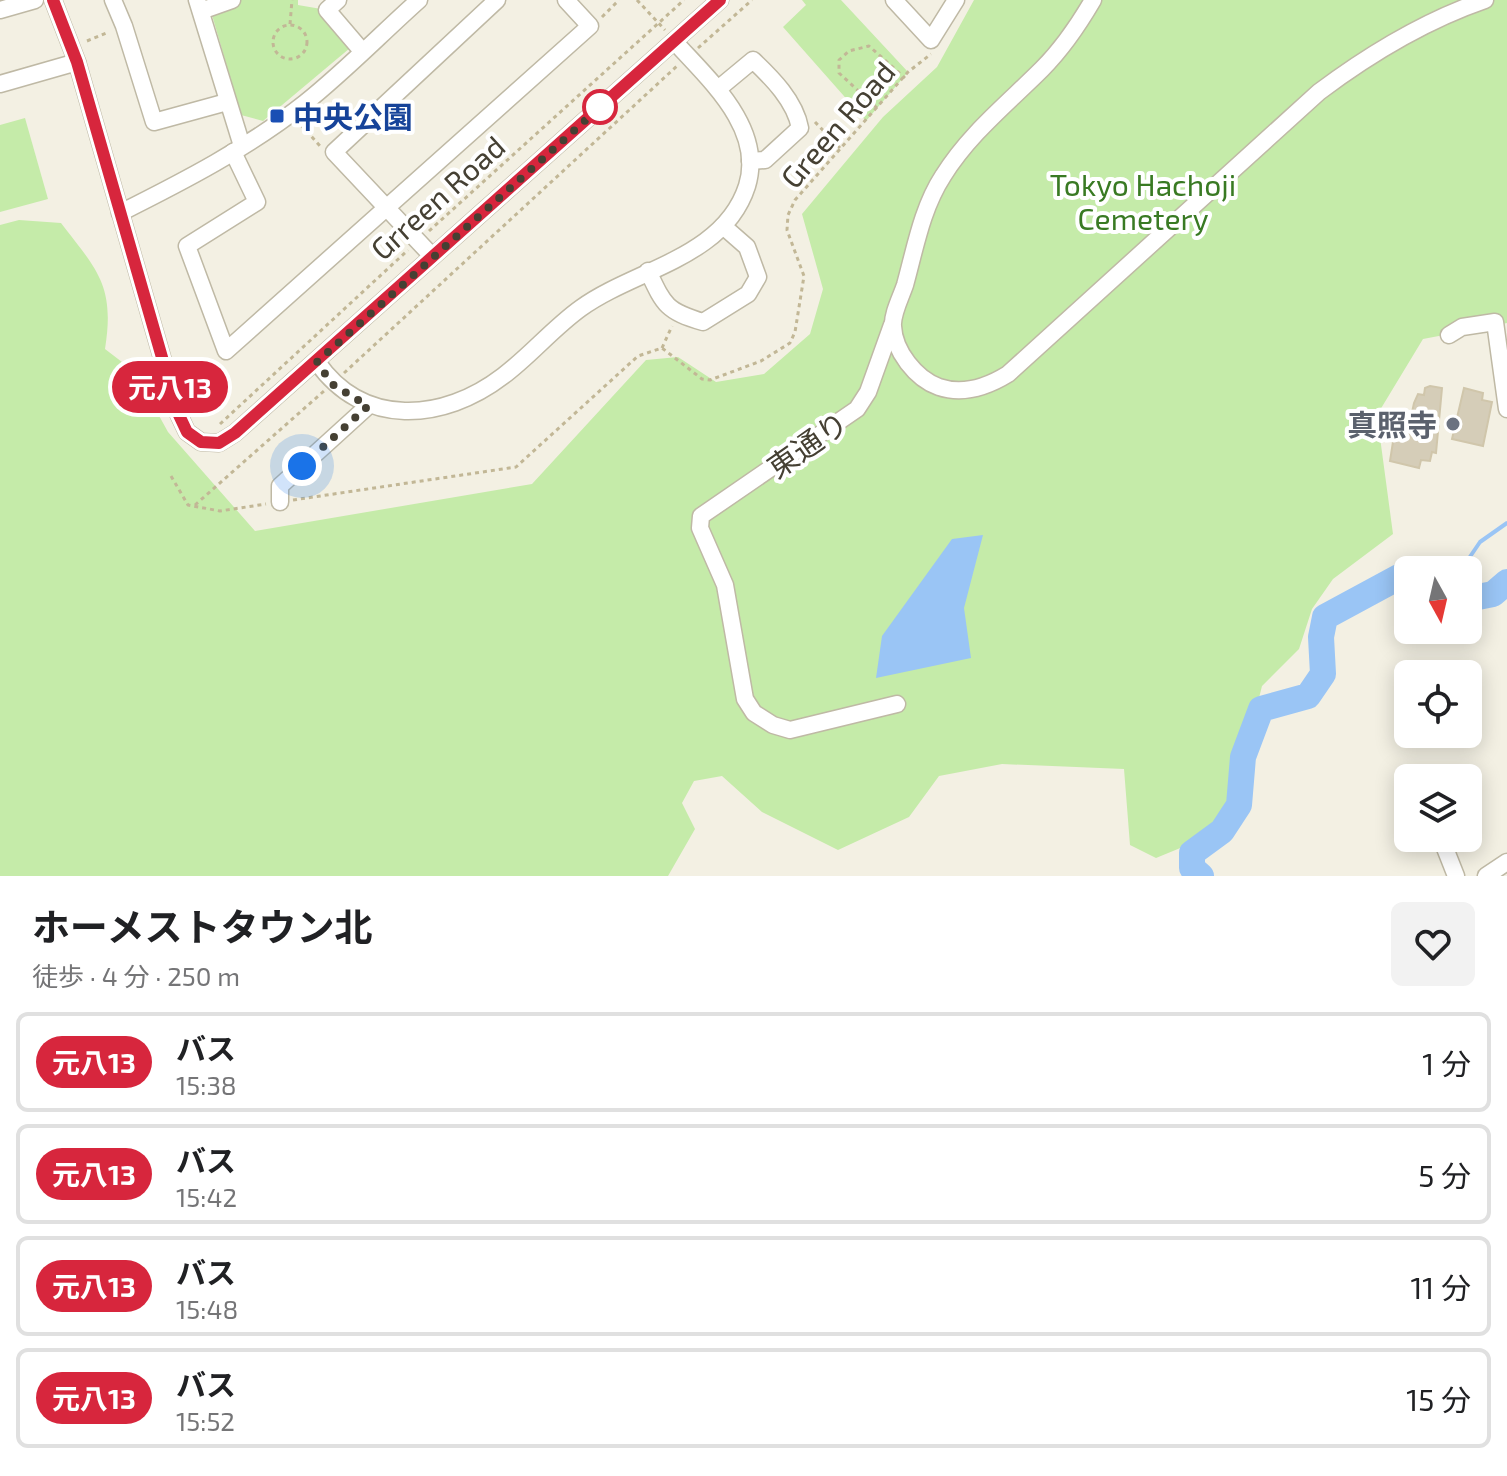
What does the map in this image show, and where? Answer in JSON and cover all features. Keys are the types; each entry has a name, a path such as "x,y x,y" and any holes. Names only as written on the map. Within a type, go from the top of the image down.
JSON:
{"street":[{"path":"0,10 35,0"},
{"path":"53,0 77,62 178,413 187,432 201,442 219,443 235,433 317,362 670,36 720,0"},
{"path":"113,0 154,122 227,102"},
{"path":"232,0 199,6 238,149 257,202 187,246 226,351 590,26 566,0"},
{"path":"338,0 327,10 362,51"},
{"path":"120,213 238,149 306,102 419,0"},
{"path":"432,256 334,152 497,0"},
{"path":"894,0 931,40 956,0"},
{"name":"東通り","path":"897,704 790,730 773,725 754,713 745,699 725,585 700,528 701,516 857,409 868,392 921,228 942,177 997,110 1044,67 1081,21 1093,0"},
{"path":"892,325 905,358 915,372 937,386 969,390 996,382 1022,362 1319,92 1358,62 1407,32 1485,0"},
{"path":"317,362 332,384 368,406 411,411 472,396 505,375 581,308 704,243 723,226 747,185 750,161 736,116 718,89 670,36"},
{"path":"718,89 753,60 774,81 798,117 800,128 765,160 750,161"},
{"path":"0,84 77,62"},
{"path":"648,271 665,306 678,315 703,322 748,294 758,277 747,247 723,226"},
{"path":"1449,335 1462,327 1495,322 1507,409"},
{"path":"280,502 280,486 368,406"},
{"path":"1447,852 1456,876"},
{"path":"1486,876 1507,862"}],"path":[{"path":"290,24 292,0"},
{"path":"590,26 619,0"},
{"path":"637,0 670,36"},
{"name":"Grreen Road","path":"220,426 222,420 684,0"},
{"path":"194,506 752,0"},
{"path":"290,24 301,29 307,44 302,54 290,59 279,55 273,40 278,30 290,24"},
{"path":"87,41 124,26"},
{"name":"Green Road","path":"662,348 702,379 710,380 761,361 790,343 795,332 804,276 787,230 788,215 795,200 840,148 905,78 932,54 931,40"},
{"path":"877,108 839,73 839,60 849,51 869,46 905,78"},
{"path":"798,117 811,118 840,148"},
{"path":"299,122 325,152"},
{"path":"171,476 188,505 220,511 516,467 638,356 662,348 678,315"}],"green space":[{"path":"232,0 298,0 298,5 327,10 356,43 263,121 241,115 210,8"},
{"path":"802,0 841,0 908,72 866,121 783,27 806,5"},
{"name":"Tokyo Hachoji Cemetery","path":"974,0 1507,0 1507,323 1423,339 1377,415 1393,534 1333,579 1312,609 1299,649 1262,686 1230,814 1190,844 1156,858 1130,845 1124,769 1002,764 939,776 909,817 838,850 762,812 722,776 694,781 682,803 695,829 668,876 0,876 0,225 19,220 61,223 101,280 108,309 105,349 135,372 168,432 255,531 532,484 646,360 678,357 716,382 764,374 810,334 823,289 802,214 883,117 937,67"},
{"path":"25,118 48,199 0,212 0,125"}],"water":[{"path":"983,535 964,608 971,658 876,678 882,636 952,539"}],"building":[{"path":"1425,388 1442,388 1436,453 1432,452 1430,461 1421,460 1419,468 1390,461 1395,429 1408,431 1418,394 1424,395"},
{"path":"1464,388 1483,393 1482,400 1492,402 1483,446 1452,439"}],"waterway":[{"path":"1470,556 1480,542 1507,523"},
{"path":"1201,876 1192,868 1192,853 1222,831 1239,805 1243,757 1261,709 1308,696 1323,674 1321,637 1325,617 1394,580"},
{"path":"1482,596 1493,594 1507,582"}],"bus line":[{"name":"元八13","path":"53,0 77,62 178,413 187,432 201,442 219,443 235,433 317,362 720,0"}],"place":[{"name":"中央公園","path":"277,116"},
{"name":"真照寺","path":"1453,424"}],"route":[{"path":"302,466 368,406 332,384 317,362 608,100 600,107"}]}
